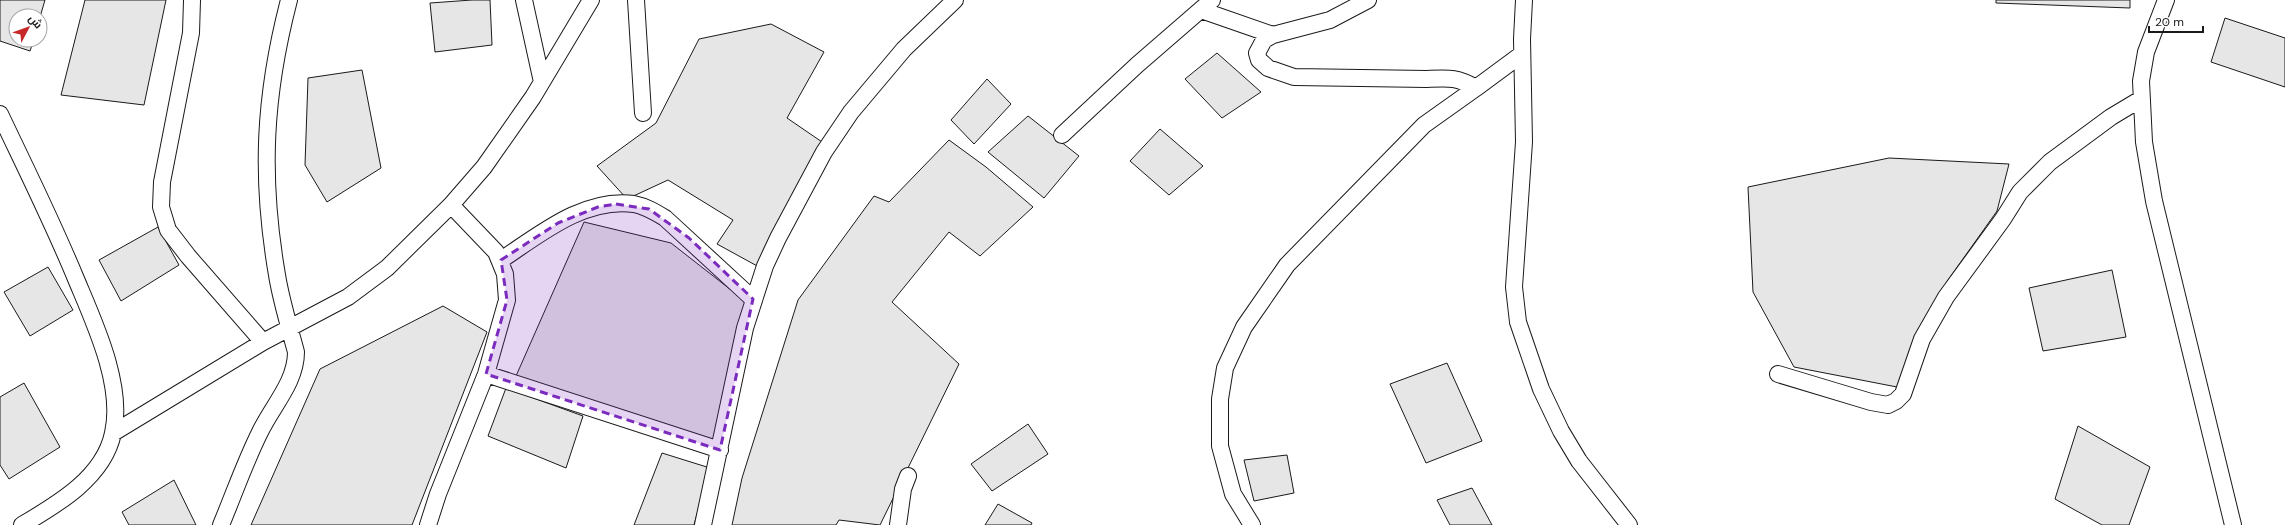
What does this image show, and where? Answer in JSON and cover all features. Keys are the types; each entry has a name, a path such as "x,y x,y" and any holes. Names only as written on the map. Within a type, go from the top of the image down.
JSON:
{"street":[{"path":"192,0 190,39 162,182 160,198 163,217 168,230 188,256 263,342"},
{"path":"221,525 260,430 291,378 296,363 296,352 277,275 268,198 266,165 268,101 273,65 288,0"},
{"path":"524,0 542,82"},
{"path":"113,433 263,342 348,297 387,268 451,205 511,130 542,82 591,0"},
{"path":"636,0 643,113"},
{"path":"703,525 745,328 753,299 778,238 824,152 847,118 904,49 955,0"},
{"path":"1368,0 1330,20 1273,36 1264,40 1257,53 1259,60 1268,68 1294,77 1449,77 1461,79 1476,88"},
{"path":"1524,0 1522,20 1524,142 1514,288 1518,322 1541,389 1561,431 1579,461 1629,525"},
{"path":"2166,0 2146,52 2141,81 2144,142 2154,201 2233,525"},
{"path":"1062,135 1137,65 1206,5 1273,36"},
{"path":"1252,525 1233,494 1220,446 1220,399 1226,368 1244,327 1287,265 1424,125 1522,54"},
{"path":"1778,374 1871,402 1888,405 1896,401 1903,394 1922,339 1946,297 2003,219 2020,192 2050,162 2111,117 2141,99"},
{"path":"0,114 58,237 98,332 109,364 111,378 113,433 105,453 80,485 56,505 22,525"},
{"path":"501,260 558,223 578,213 598,207 634,204 649,209 665,218 753,299"},
{"path":"428,525 438,494 486,374 507,300 505,274 501,260 490,245 451,205"},
{"path":"486,374 720,450"},
{"path":"898,525 903,489 908,476"}],"highlighted area":[{"path":"616,204 649,209 689,238 753,299 720,450 486,374 507,300 501,260 558,223 598,207"}],"building":[{"path":"0,0 45,0 43,8 8,8 8,44 0,41"},
{"path":"85,0 166,0 144,105 61,95"},
{"path":"490,0 492,45 435,52 430,3"},
{"path":"1996,0 2130,0 2130,8 1996,3"},
{"path":"2225,18 2285,38 2285,87 2211,62"},
{"path":"771,24 824,52 787,118 825,144 759,267 717,244 733,220 668,180 627,199 597,166 656,123 699,39"},
{"path":"21,48 31,48 30,51"},
{"path":"1217,53 1261,92 1222,118 1185,79"},
{"path":"362,70 381,168 327,202 305,165 308,78"},
{"path":"987,79 1011,104 974,144 951,120"},
{"path":"1028,116 1079,156 1044,198 988,152"},
{"path":"1160,129 1203,166 1169,195 1130,161"},
{"path":"949,140 986,167 1033,207 980,256 949,232 892,302 959,364 880,525 839,520 836,525 732,525 742,478 798,300 874,196 889,202"},
{"path":"1889,158 2009,164 1997,211 1948,280 1897,387 1794,367 1753,292 1748,187"},
{"path":"584,222 671,243 740,297 746,305 718,443 516,376"},
{"path":"158,227 179,265 121,301 99,260"},
{"path":"48,267 73,310 30,336 4,292"},
{"path":"2112,270 2126,337 2043,351 2029,288"},
{"path":"443,306 487,332 412,525 251,525 320,369"},
{"path":"1447,363 1482,441 1426,463 1390,384"},
{"path":"24,383 60,447 9,479 0,465 0,397"},
{"path":"506,388 583,416 566,468 488,436"},
{"path":"1028,424 1048,454 992,491 971,464"},
{"path":"2078,426 2150,467 2129,525 2102,525 2055,499"},
{"path":"662,453 710,468 694,525 634,525"},
{"path":"1287,455 1294,493 1254,501 1244,460"},
{"path":"174,480 196,525 129,525 122,512"},
{"path":"1472,488 1492,525 1450,525 1437,500"},
{"path":"998,504 1032,523 1031,525 985,525"}]}
